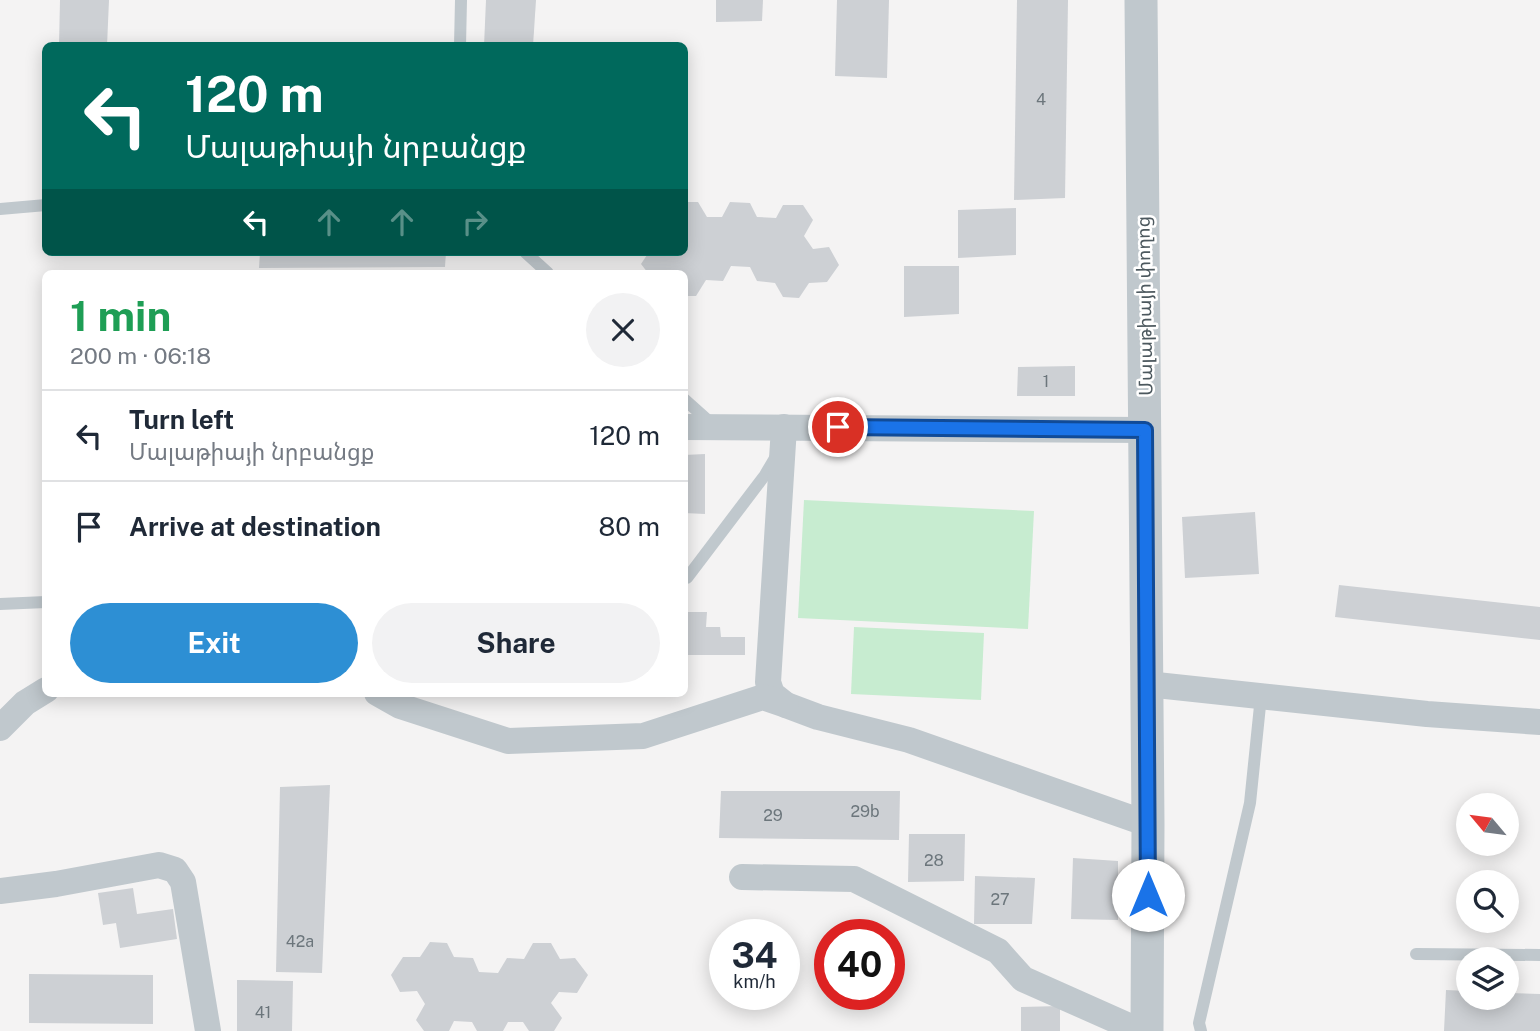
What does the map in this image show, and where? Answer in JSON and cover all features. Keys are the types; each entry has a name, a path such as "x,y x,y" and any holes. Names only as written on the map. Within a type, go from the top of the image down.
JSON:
{"street":[{"name":"Մալաթիայի փողոց","path":"1141,0 1148,824 1147,1031"},
{"path":"688,427 714,427 784,435 1145,430"},
{"path":"784,435 768,682 772,694 786,705"},
{"path":"1147,684 1427,714 1540,722"},
{"path":"0,729 25,703 42,692"},
{"path":"384,697 400,706 508,741 643,736 763,696 818,717 909,740 1148,824"},
{"path":"0,891 56,884 159,865 175,870 183,882 208,1031"},
{"path":"742,877 854,879 998,951 1023,979 1140,1031"}],"lane":[{"path":"460,42 461,0"},
{"path":"0,208 42,205"},
{"path":"529,256 545,270"},
{"path":"688,403 714,427"},
{"path":"688,577 765,475 784,435"},
{"path":"0,604 42,602"},
{"path":"1201,1031 1199,1023 1250,803 1261,696"},
{"path":"1416,954 1540,955"}],"green space":[{"path":"804,500 1034,511 1028,629 798,618"},
{"path":"854,627 984,633 981,700 851,694"}],"building":[{"path":"60,0 109,0 107,42 59,42"},
{"path":"486,0 536,0 533,42 484,42"},
{"path":"716,0 763,0 762,21 716,22"},
{"path":"837,0 889,0 887,78 835,76"},
{"path":"1017,0 1068,0 1065,198 1014,200"},
{"path":"688,202 698,202 707,217 722,217 730,202 750,203 757,217 776,218 783,205 803,205 813,220 804,236 813,249 829,247 839,265 827,282 809,283 799,298 783,297 775,283 757,281 750,267 731,266 723,281 706,280 696,296 688,296 688,270 646,270 641,264 646,256 688,256"},
{"path":"1016,208 1016,255 958,258 958,210"},
{"path":"260,256 446,256 445,267 259,268"},
{"path":"904,266 959,266 959,314 904,317"},
{"path":"1075,366 1075,396 1017,396 1018,367"},
{"path":"705,454 705,514 688,513 688,455"},
{"path":"1255,512 1259,574 1185,578 1182,517"},
{"path":"1339,585 1540,607 1540,640 1335,617"},
{"path":"688,612 707,612 706,627 720,627 721,637 745,637 745,655 688,655"},
{"path":"330,785 322,973 276,972 280,787"},
{"path":"721,791 900,791 899,840 719,838"},
{"path":"909,834 965,834 964,881 908,882"},
{"path":"1073,858 1118,861 1118,920 1071,919"},
{"path":"975,876 1035,878 1032,924 974,924"},
{"path":"133,888 137,914 173,909 177,939 120,948 116,923 103,925 98,893"},
{"path":"430,942 447,943 454,957 473,958 479,972 498,973 507,958 524,959 533,943 551,943 560,959 575,958 588,975 577,993 559,992 551,1003 562,1018 554,1031 529,1031 523,1022 508,1022 503,1031 477,1031 472,1022 454,1021 449,1031 424,1031 416,1020 425,1004 417,991 400,992 391,975 403,957 420,957"},
{"path":"29,974 153,975 153,1024 29,1023"},
{"path":"237,980 293,981 292,1031 237,1031"},
{"path":"1446,990 1456,990 1456,1010 1519,1010 1519,993 1540,994 1540,1031 1444,1031"},
{"path":"1060,1006 1060,1031 1021,1031 1021,1007"}],"route":[{"path":"838,427 1145,430 1148,895"}]}
